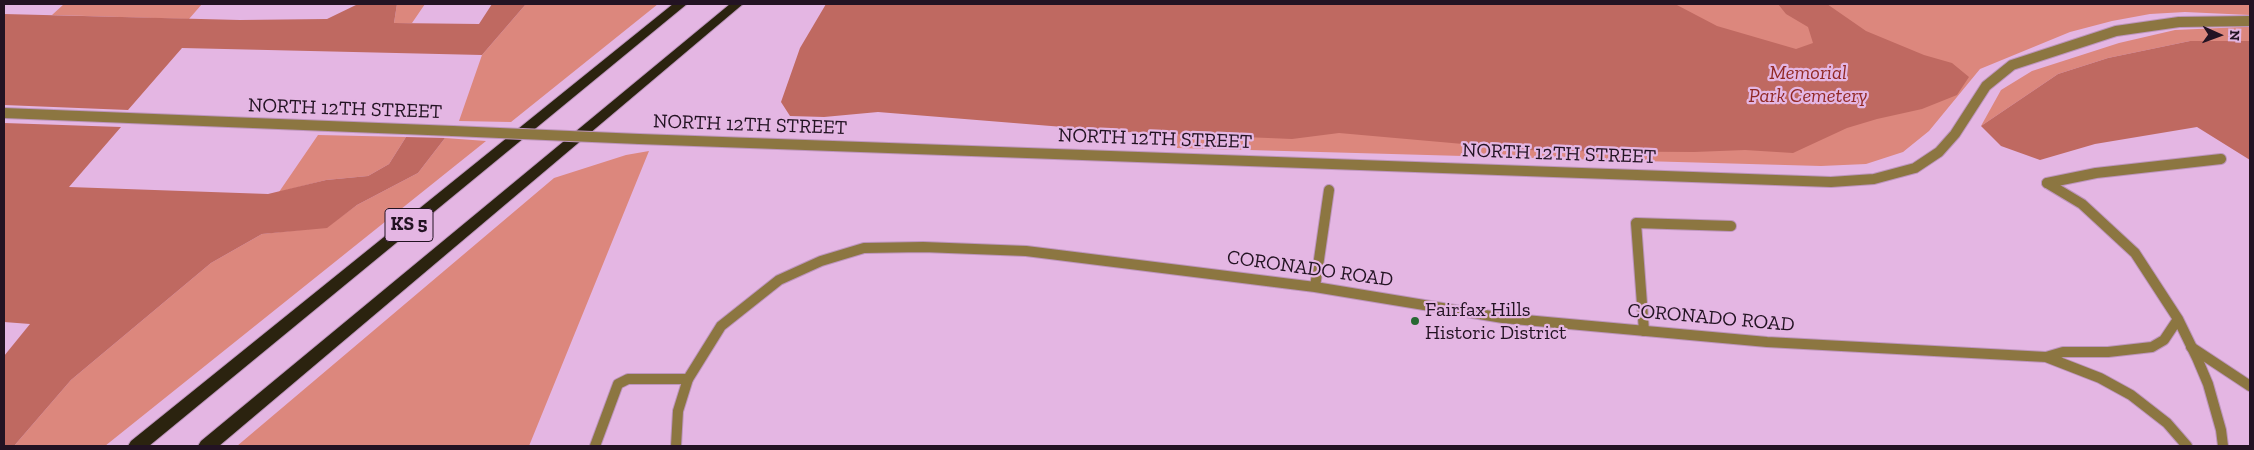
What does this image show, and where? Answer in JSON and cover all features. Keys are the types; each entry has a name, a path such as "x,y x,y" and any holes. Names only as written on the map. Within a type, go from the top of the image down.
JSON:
{"highway":[{"name":"KS 5","path":"137,446 681,4"},
{"name":"KS 5","path":"207,446 737,4"}],"street":[{"name":"NORTH 12TH STREET","path":"4,113 639,139 1830,182 1874,179 1915,168 1938,152 1955,134 1986,86 2012,65 2116,31 2132,28 2179,22 2250,21"},
{"path":"2221,159 2096,173 2048,183 2082,204 2135,254 2178,319 2208,384 2221,430 2222,446"},
{"path":"1315,286 1329,190"},
{"path":"1644,331 1636,223 1731,226"},
{"name":"CORONADO ROAD","path":"676,446 678,411 688,379 721,326 779,280 821,261 864,248 923,247 1026,250 1315,286 1503,318 1767,342 2046,357 2100,378 2131,395 2167,423 2187,446"},
{"name":"CORONADO ROAD","path":"2046,357 2063,352 2108,352 2152,347 2164,340 2178,319"},
{"path":"2191,347 2250,386"},
{"path":"595,446 618,384 628,379 688,379"}],"green space":[{"path":"64,4 202,4 189,19 52,15"},
{"path":"358,4 397,4 394,23 479,24 492,4 526,4 482,55 182,48 128,110 4,105 4,14 240,20 327,19"},
{"path":"397,4 425,4 412,23 394,23"},
{"path":"526,4 658,4 511,122 459,121 482,55"},
{"name":"Memorial Park Cemetery","path":"826,4 1675,4 1717,26 1796,49 1813,43 1808,27 1786,14 1778,4 1827,4 1866,31 1924,55 1952,63 1969,77 1957,95 1922,109 1847,128 1793,153 1745,150 1694,152 1542,151 1339,133 1292,139 1125,132 878,112 824,117 790,116 781,102 800,48"},
{"name":"Memorial Park Cemetery","path":"1180,4 2250,4 2250,15 2185,12 2150,14 2112,21 2070,32 1980,69 1929,131 1903,152 1866,164 1821,166 1177,148"},
{"path":"2250,27 2250,41 2190,41 2108,58 2058,74 1981,126 2001,90 2032,71 2119,43 2175,30"},
{"path":"2190,41 2250,41 2250,160 2197,127 2095,144 2040,160 2001,146 1981,126 2058,74 2108,58"},
{"path":"4,123 121,127 69,187 268,194 326,180 368,176 389,164 406,137 445,138 418,173 357,205 327,228 262,234 211,263 71,380 14,446 4,446 4,356 30,324 4,322"},
{"path":"318,135 406,137 389,164 368,176 326,180 279,192"},
{"path":"445,138 486,141 105,446 14,446 71,380 211,263 262,234 327,227 357,205 418,173"},
{"path":"649,151 529,446 237,446 554,178 626,155"}],"place":[{"name":"Fairfax Hills Historic District","path":"1415,321"}]}
